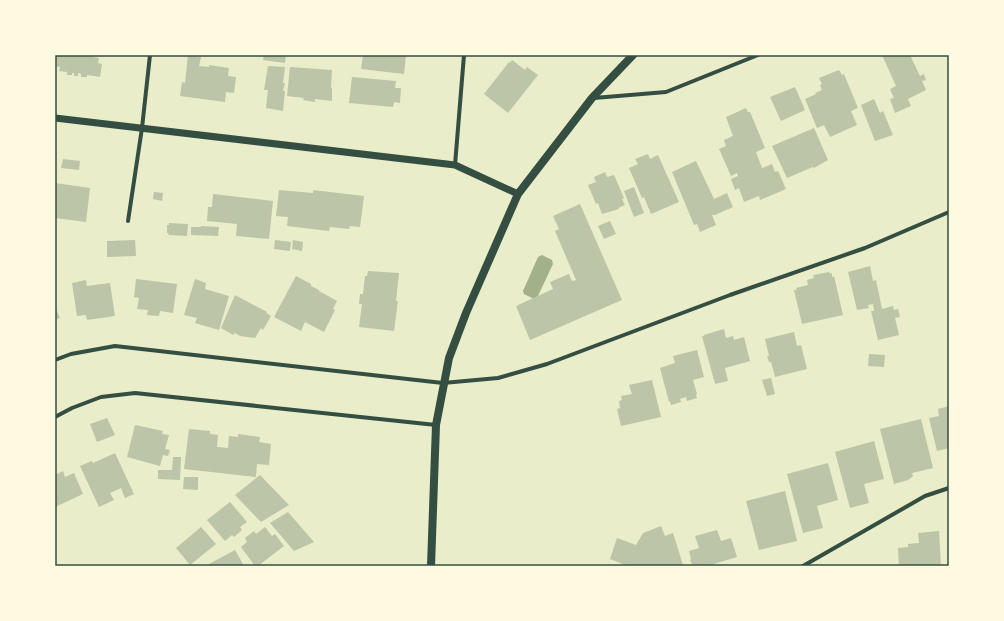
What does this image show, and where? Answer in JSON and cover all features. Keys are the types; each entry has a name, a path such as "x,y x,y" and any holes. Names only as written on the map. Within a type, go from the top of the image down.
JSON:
{"main road":[{"path":"432,566 436,426 449,358 466,313 518,194 592,98 633,55"}],"street":[{"path":"128,221 142,128 150,55"},
{"path":"455,165 464,55"},
{"path":"592,98 666,92 758,55"},
{"path":"55,118 455,165 518,194"},
{"path":"55,360 72,354 115,346 443,383 498,378 547,364 730,295 865,248 949,212"},
{"path":"55,417 72,408 101,397 135,393 436,426"},
{"path":"803,566 925,496 949,488"}],"shaded area":[{"path":"542,255 552,260 553,264 537,298 534,299 524,294 523,291 538,257"}],"building":[{"path":"55,55 93,55 93,57 99,58 98,63 102,64 100,77 87,75 87,77 81,77 81,74 78,73 78,76 74,76 74,73 72,73 72,75 67,75 67,72 59,71 60,67 56,66 57,60 55,59"},
{"path":"188,55 201,57 199,66 209,67 209,65 229,68 228,76 236,77 234,93 226,92 225,102 180,96 182,82 185,83"},
{"path":"264,55 286,55 285,63 263,60"},
{"path":"363,55 406,55 404,74 361,69"},
{"path":"882,55 910,55 920,76 924,74 926,80 922,81 926,90 908,99 911,106 895,113 890,99 894,98 890,89 896,86"},
{"path":"512,60 525,70 527,67 538,75 508,113 484,94"},
{"path":"268,66 285,67 283,83 285,83 283,91 285,91 283,111 266,108 268,90 264,90"},
{"path":"290,67 332,70 332,101 315,99 315,102 303,100 304,98 287,96"},
{"path":"839,70 842,75 844,74 858,108 851,111 857,125 830,137 824,125 817,128 805,99 822,90 820,85 822,84 819,78"},
{"path":"352,77 396,81 395,88 401,88 400,103 394,102 393,107 349,103"},
{"path":"795,87 805,110 781,121 770,97"},
{"path":"874,99 880,113 883,111 893,135 875,141 861,105"},
{"path":"746,108 748,112 750,112 765,148 756,152 762,168 772,164 775,172 778,171 786,189 760,200 759,196 744,202 739,188 735,190 731,179 738,176 737,173 731,176 719,149 726,146 724,140 733,136 726,117"},
{"path":"814,128 828,160 814,168 813,167 787,178 772,146"},
{"path":"648,154 650,159 658,155 679,202 651,214 644,197 642,198 629,168 638,164 635,159"},
{"path":"63,159 80,161 79,170 61,168"},
{"path":"696,161 714,199 727,193 733,207 712,215 716,225 700,232 697,224 694,225 672,172"},
{"path":"605,172 607,177 614,175 624,198 622,199 625,205 618,208 619,209 602,214 588,185 596,182 594,177"},
{"path":"55,183 90,188 86,222 55,218"},
{"path":"634,187 644,213 634,217 624,191"},
{"path":"279,190 313,193 313,190 364,196 360,227 350,226 349,229 330,227 329,231 287,226 288,217 276,216"},
{"path":"154,192 163,193 162,201 153,199"},
{"path":"213,194 273,201 269,239 236,236 237,224 207,221 208,207 212,207"},
{"path":"580,204 622,300 530,340 516,306 553,289 550,282 569,274 572,281 576,280 555,231 559,229 553,216"},
{"path":"610,221 616,234 604,239 598,226"},
{"path":"169,223 188,224 187,236 168,235 167,225 169,225"},
{"path":"191,227 219,227 218,236 191,235"},
{"path":"135,240 136,256 107,257 107,241"},
{"path":"275,240 291,242 290,251 274,249"},
{"path":"293,240 303,242 302,251 292,249"},
{"path":"870,266 873,281 876,280 882,309 893,306 894,310 898,309 900,317 895,318 899,335 878,340 871,311 874,311 873,304 868,305 869,308 857,310 848,272"},
{"path":"368,271 399,273 396,301 398,301 394,331 359,327 362,304 359,304 360,294 363,294 365,276 367,276"},
{"path":"829,272 830,274 832,273 832,277 834,276 843,315 802,324 794,290 797,290 796,288 808,285 807,280 814,278 813,275"},
{"path":"296,276 337,301 333,309 335,310 324,332 305,322 301,331 274,317"},
{"path":"136,279 177,284 173,313 160,311 159,316 147,315 148,310 137,309 139,298 134,297"},
{"path":"195,279 206,283 205,289 229,296 219,330 195,323 197,318 184,315"},
{"path":"86,280 87,286 110,283 115,316 87,320 86,315 77,316 72,283"},
{"path":"235,295 267,312 266,313 271,316 263,330 261,328 255,338 240,336 235,333 233,335 221,328"},
{"path":"55,307 60,318 55,320"},
{"path":"724,329 726,338 733,336 734,340 744,337 750,361 725,368 728,381 715,384 702,336"},
{"path":"794,332 797,346 801,345 807,369 775,377 771,362 769,362 767,356 769,356 765,339"},
{"path":"697,350 704,377 693,380 697,398 687,401 686,397 680,399 681,402 671,405 660,368 675,363 673,356"},
{"path":"869,354 885,355 884,367 868,366"},
{"path":"771,378 775,394 767,396 762,380"},
{"path":"652,380 661,417 621,426 617,409 620,408 619,401 622,400 621,396 632,394 629,385"},
{"path":"949,406 949,448 937,451 929,418 939,416 938,409"},
{"path":"107,418 115,435 97,442 90,424"},
{"path":"921,419 933,468 912,473 913,476 908,480 894,484 880,429"},
{"path":"135,425 163,431 162,434 169,435 165,449 170,450 168,456 163,455 160,466 127,457"},
{"path":"189,429 210,431 210,434 218,435 217,447 228,448 229,436 238,437 238,434 260,437 259,442 271,444 269,465 257,464 256,477 184,469"},
{"path":"874,441 884,479 864,484 869,503 850,508 835,452"},
{"path":"115,453 134,494 125,498 121,488 110,493 114,500 99,507 80,466 92,461 93,463"},
{"path":"173,457 181,457 180,480 158,479 158,470 172,470"},
{"path":"828,463 838,500 817,506 823,528 803,533 787,474"},
{"path":"63,471 65,477 74,473 83,494 55,507 55,475"},
{"path":"260,475 289,505 261,522 235,495"},
{"path":"184,477 198,477 198,490 183,489"},
{"path":"785,491 797,541 759,550 746,501"},
{"path":"230,502 247,522 240,527 242,530 234,537 232,535 225,541 207,520"},
{"path":"288,512 314,542 294,551 270,523"},
{"path":"661,526 665,536 673,533 683,565 628,566 610,559 617,538 636,545 643,533"},
{"path":"201,527 216,544 190,565 176,548"},
{"path":"265,527 272,536 275,534 284,546 258,566 255,566 241,547 247,542 245,538 254,531 256,534"},
{"path":"717,530 721,541 731,538 737,557 707,566 693,566 690,560 689,551 699,548 695,536"},
{"path":"939,531 941,566 899,566 898,548 908,547 908,544 919,543 918,533"},
{"path":"235,550 244,566 210,566 209,564"}]}
